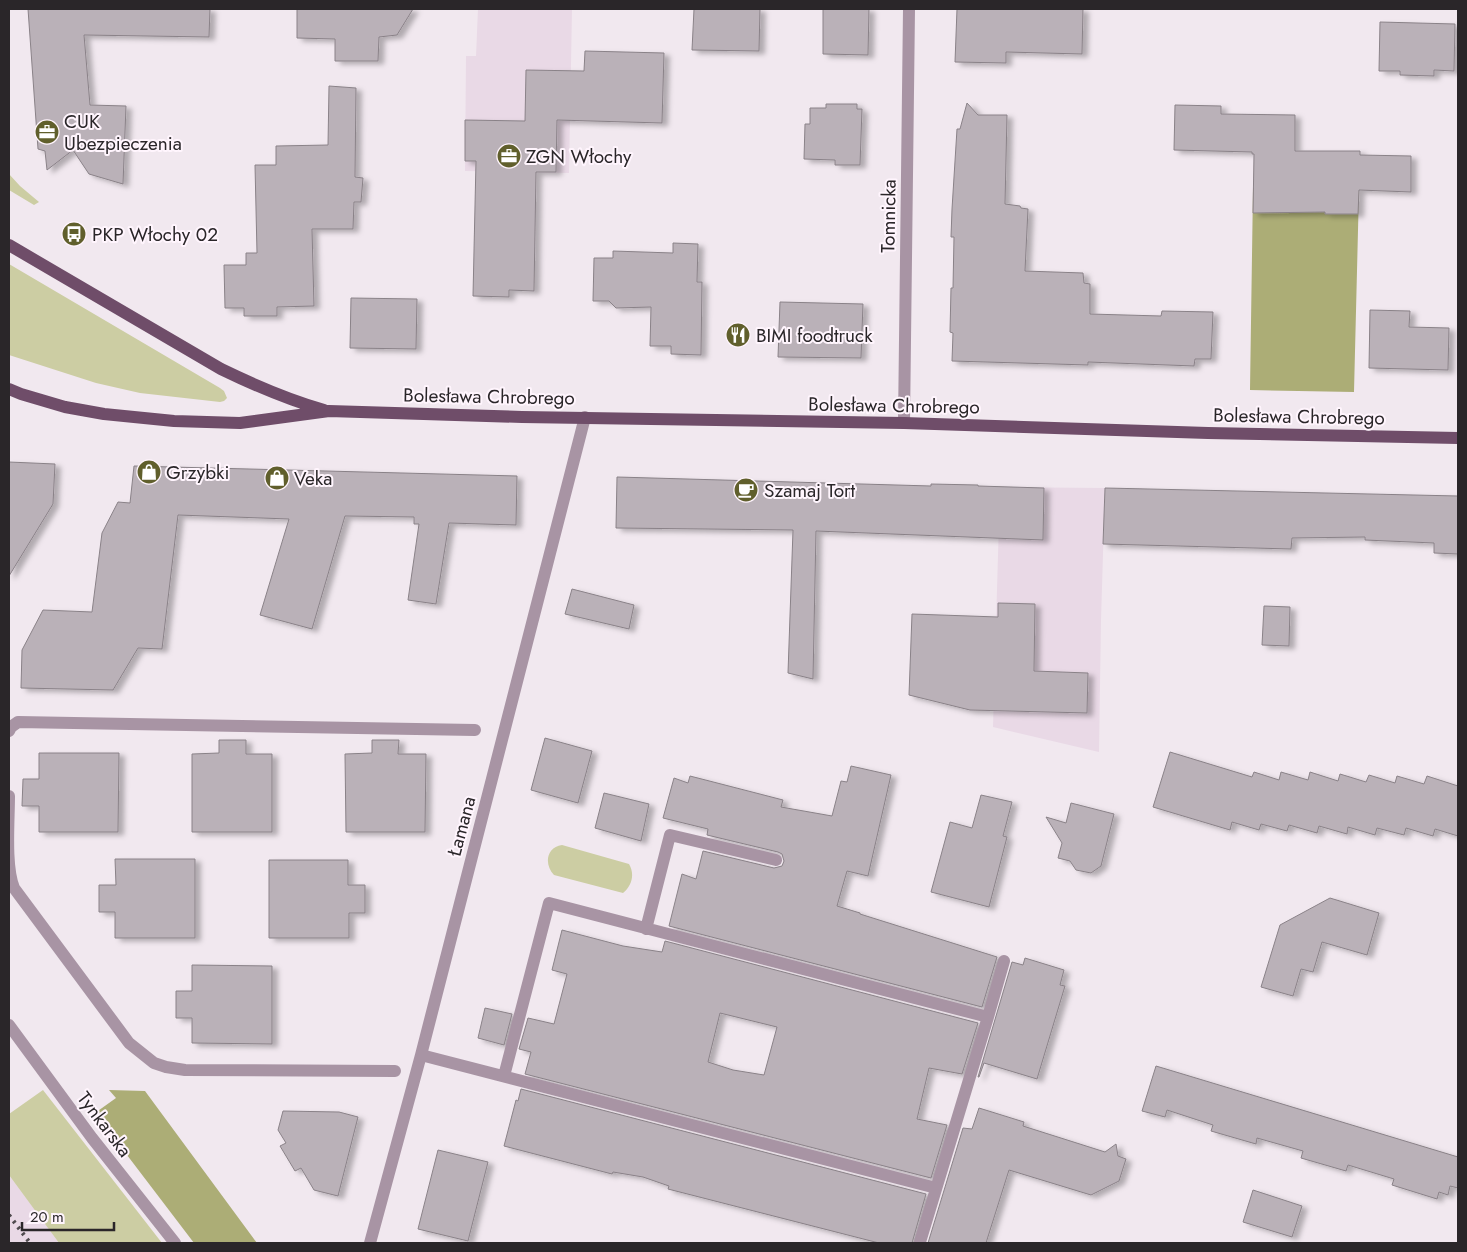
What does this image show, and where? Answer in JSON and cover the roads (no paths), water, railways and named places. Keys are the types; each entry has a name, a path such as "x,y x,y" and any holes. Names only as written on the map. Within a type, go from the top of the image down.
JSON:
{"main road":[{"name":"Bolesława Chrobrego","path":"9,245 221,369 257,386 329,411"},
{"name":"Bolesława Chrobrego","path":"9,389 65,407 104,414 174,421 240,423 329,411 904,423 1208,433 1458,438"}],"street":[{"name":"Tomnicka","path":"904,423 909,9"},
{"name":"Łamana","path":"370,1243 421,1055 585,417"},
{"path":"9,731 18,722 475,730"},
{"path":"9,796 9,866 14,888 129,1043 154,1062 166,1067 185,1070 395,1071"},
{"path":"646,929 670,835 776,860"},
{"path":"504,1076 549,903 988,1017"},
{"path":"920,1242 1004,962"},
{"name":"Tynkarska","path":"9,1025 92,1138 175,1243"},
{"path":"421,1055 936,1188"}],"railway":[{"path":"9,1215 30,1243"}],"place":[{"name":"CUK Ubezpieczenia","path":"47,132"},
{"name":"ZGN Włochy","path":"509,156"},
{"name":"PKP Włochy 02","path":"74,234"},
{"name":"BIMI foodtruck","path":"738,335"},
{"name":"Grzybki","path":"149,472"},
{"name":"Veka","path":"277,478"},
{"name":"Szamaj Tort","path":"746,490"}]}
